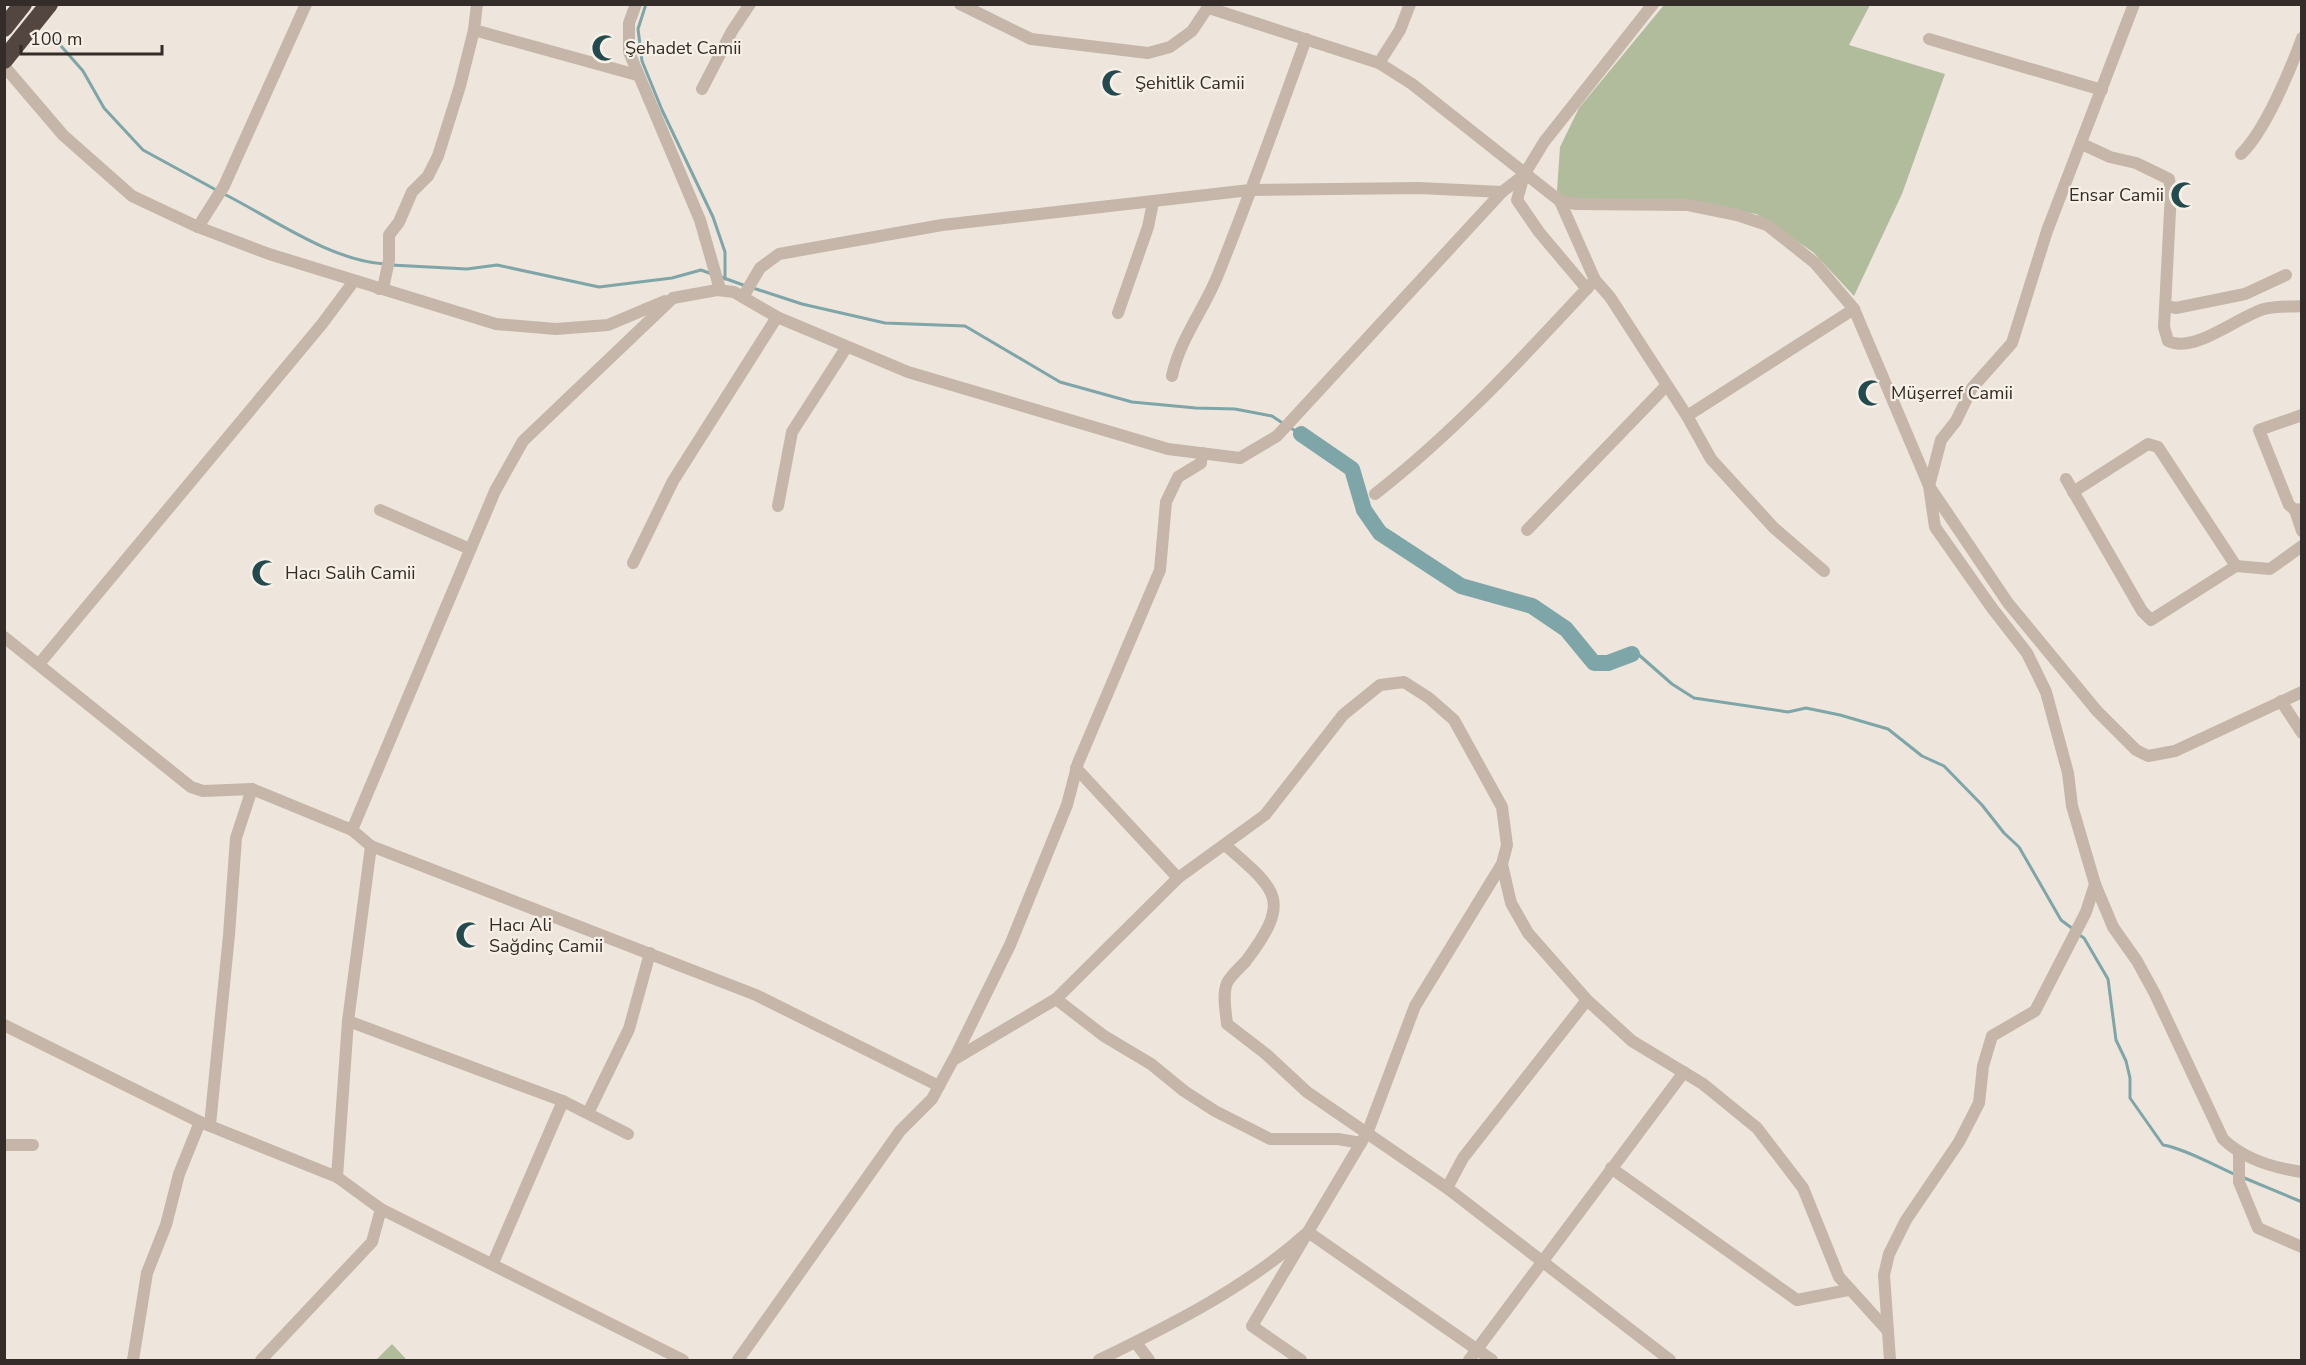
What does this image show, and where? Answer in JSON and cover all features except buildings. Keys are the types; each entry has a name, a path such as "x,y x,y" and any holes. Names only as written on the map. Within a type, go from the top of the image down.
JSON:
{"highway":[{"path":"4,60 49,4"}],"street":[{"path":"198,227 224,186 306,4"},
{"path":"379,289 389,260 389,235 399,222 412,192 428,176 438,156 460,86 474,30 477,4"},
{"path":"636,4 629,23 629,52 700,220 718,288"},
{"path":"702,88 732,31 750,4"},
{"path":"960,4 1031,39 1148,53 1170,47 1192,31 1209,7 1379,63 1412,84 1524,175 1560,201 1576,204 1688,205 1737,215 1767,225 1815,263 1854,309 1929,486 2008,603 2097,711 2136,750 2148,756 2175,751 2301,692"},
{"path":"1379,63 1400,30 1410,4"},
{"path":"1653,4 1544,142 1524,175 1517,200 1539,232 1591,285 1610,297 1687,416 1711,459 1774,528 1824,571"},
{"path":"2134,4 2047,231 2012,343 1972,388 1956,421 1941,440 1929,486 1935,527 2027,653 2046,692 2068,773 2072,806 2096,884 2113,927 2137,961 2155,994 2223,1139 2239,1154 2285,1170 2301,1172"},
{"path":"474,30 637,75"},
{"path":"2241,154 2254,142 2295,58 2301,38"},
{"path":"1172,376 1176,358 1189,328 1208,300 1306,39"},
{"path":"1929,39 2102,90"},
{"path":"4,66 63,135 132,196 198,227 269,254 379,289 496,324 556,329 608,325 673,298 718,288 741,293 777,317 846,348 873,356 908,372 1168,449 1240,458 1277,436 1502,192 1524,175"},
{"path":"2082,144 2110,157 2136,163 2169,179 2171,192 2165,336 2172,343 2186,344 2266,308 2301,306"},
{"path":"741,293 760,268 779,254 942,225 1250,190 1419,188 1502,192"},
{"path":"1560,201 1591,285"},
{"path":"1118,313 1148,227 1153,202"},
{"path":"2166,306 2176,308 2245,294 2286,275"},
{"path":"39,664 322,324 354,281"},
{"path":"1375,494 1410,467 1484,397 1591,285"},
{"path":"352,830 495,491 523,441 673,298"},
{"path":"1687,416 1854,309"},
{"path":"633,563 673,481 777,317"},
{"path":"778,506 792,432 846,348"},
{"path":"1527,530 1666,386"},
{"path":"2301,415 2259,430 2289,506 2298,510 2301,531"},
{"path":"2073,492 2148,444 2158,447 2236,566"},
{"path":"738,1360 900,1131 932,1099 953,1060 1010,945 1067,805 1076,768 1160,570 1166,502 1178,477 1201,463 1202,453"},
{"path":"2066,479 2142,611 2151,620 2236,566 2270,569 2301,546"},
{"path":"380,510 470,549"},
{"path":"4,637 191,787 203,791 252,789 352,830 371,846 756,994 939,1086"},
{"path":"953,1060 1056,999 1178,878 1265,815 1343,714 1380,685 1404,682 1429,698 1454,720 1502,807 1507,845 1502,864 1415,1006 1368,1131 1251,1326 1301,1360"},
{"path":"2281,701 2301,733"},
{"path":"1076,768 1178,878"},
{"path":"133,1360 147,1273 166,1225 179,1174 205,1123 230,935 236,838 252,789"},
{"path":"1225,845 1262,878 1275,903 1274,917 1245,961 1227,982 1227,1024 1266,1054 1307,1092 1368,1131 1447,1188 1670,1360"},
{"path":"338,1177 348,1021 371,846"},
{"path":"1502,864 1511,903 1528,933 1587,1000 1632,1041 1684,1072 1757,1128 1803,1188 1839,1277 1848,1290 1888,1330"},
{"path":"1890,1360 1884,1275 1889,1254 1906,1220 1959,1142 1979,1103 1983,1066 1992,1036 2035,1011 2070,939 2086,912 2096,884"},
{"path":"588,1113 629,1029 650,953"},
{"path":"1056,999 1104,1036 1151,1064 1184,1091 1215,1111 1270,1139 1338,1139 1361,1143"},
{"path":"1447,1188 1463,1158 1587,1000"},
{"path":"348,1021 563,1101 628,1134"},
{"path":"4,1025 205,1123 338,1177 381,1209 683,1360"},
{"path":"1469,1360 1684,1072"},
{"path":"493,1263 563,1101"},
{"path":"4,1145 33,1145"},
{"path":"2239,1154 2239,1182 2258,1228 2301,1247"},
{"path":"1611,1168 1797,1300 1848,1290"},
{"path":"261,1360 372,1242 381,1209"},
{"path":"1099,1360 1236,1287 1276,1261 1308,1232"},
{"path":"1308,1232 1492,1360"},
{"path":"1136,1342 1149,1360"}],"green space":[{"path":"1664,5 1870,5 1849,45 1945,74 1902,194 1854,296 1813,252 1756,214 1698,204 1564,200 1557,191 1560,147 1579,108"},
{"path":"392,1344 407,1360 376,1360"}],"waterway":[{"path":"646,4 638,29 642,61 662,110 713,217 725,252 725,279"},
{"path":"54,38 83,71 104,108 143,150 218,191"},
{"path":"224,194 323,247 365,261 385,264"},
{"path":"391,265 467,269 497,265 599,287 672,278 701,270 712,274"},
{"path":"721,277 746,286"},
{"path":"753,288 802,304 885,323 965,326 1060,382 1132,402 1235,409 1272,416 1284,424"},
{"path":"1289,427 1301,434"},
{"path":"1301,434 1352,469 1364,510 1380,533 1461,586 1532,606 1566,629 1594,663 1608,663 1632,654"},
{"path":"1632,654 1639,655 1672,684 1694,698 1788,712 1806,708 1888,729 1922,756 1944,766 1982,805 2004,833 2019,847 2061,920 2073,929"},
{"path":"2078,934 2084,938 2108,979 2116,1040 2126,1061 2130,1078 2130,1098 2163,1145 2190,1153 2236,1175"},
{"path":"2242,1177 2302,1202"}],"place":[{"name":"Şehadet Camii","path":"605,48"},
{"name":"Şehitlik Camii","path":"1115,83"},
{"name":"Ensar Camii","path":"2184,195"},
{"name":"Müşerref Camii","path":"1871,393"},
{"name":"Hacı Salih Camii","path":"265,573"},
{"name":"Hacı Ali Sağdinç Camii","path":"469,935"}]}
